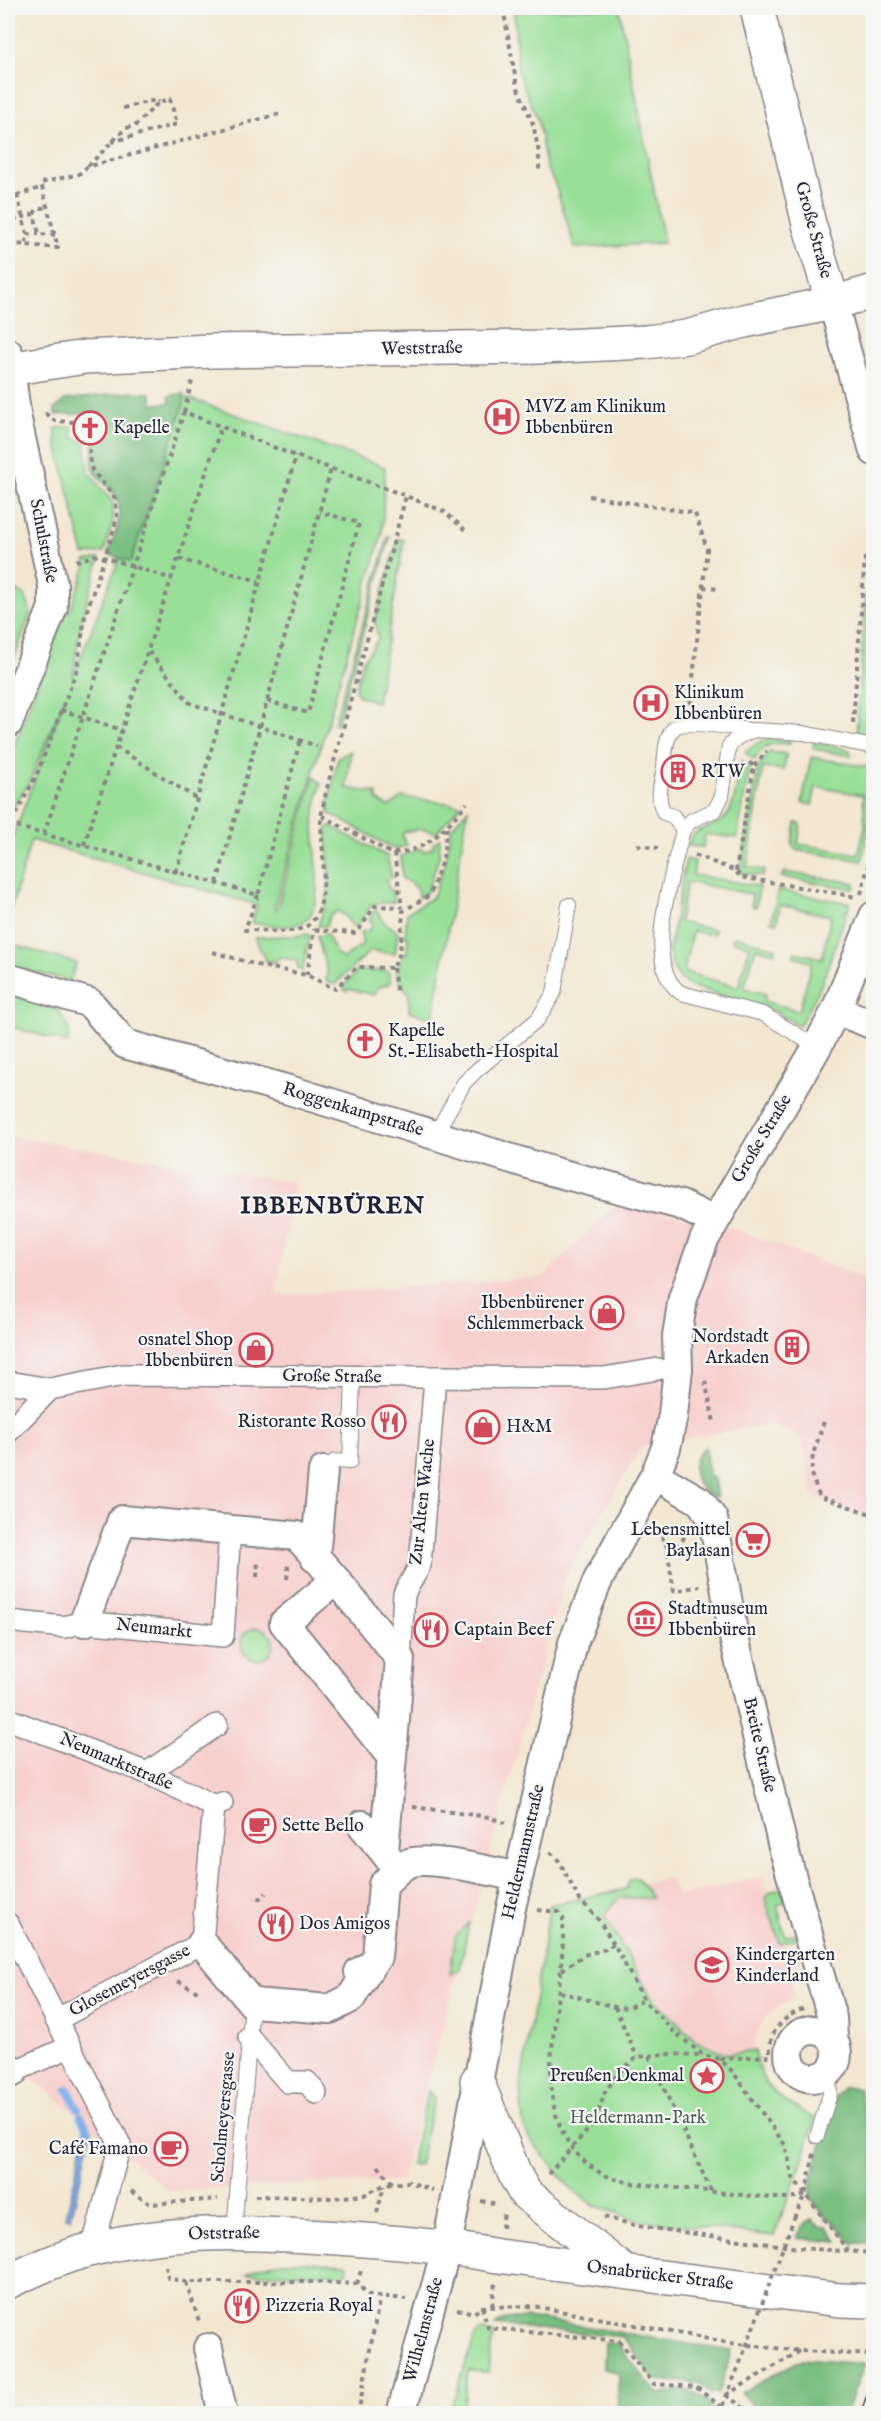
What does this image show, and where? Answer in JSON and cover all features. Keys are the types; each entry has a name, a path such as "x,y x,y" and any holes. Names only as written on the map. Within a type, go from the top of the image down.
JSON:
{"main road":[{"name":"Große Straße","path":"757,8 809,224 833,303"},
{"name":"Weststraße","path":"8,363 211,351 542,347 646,342 687,337 744,321 833,303 873,291"},
{"path":"477,2081 516,2177 541,2183 625,2272"},
{"name":"Oststraße","path":"8,2282 44,2265 92,2249 158,2237 234,2233 447,2246"},
{"name":"Osnabrücker Straße","path":"447,2246 498,2256 840,2300 873,2301"}],"street":[{"name":"Große Straße","path":"833,303 873,451"},
{"name":"Schulstraße","path":"8,363 17,420 51,567 53,607 8,723"},
{"name":"Große Straße","path":"655,1475 666,1448 673,1415 678,1369 677,1336 682,1298 714,1221 817,1047 836,1010 873,916"},
{"name":"Roggenkampstraße","path":"8,978 90,1003 125,1044 289,1090 551,1171 681,1205 714,1221"},
{"path":"836,1010 873,1024"},
{"name":"Große Straße","path":"8,1382 50,1389 123,1375 604,1378 658,1369"},
{"name":"Zur Alten Wache","path":"400,1659 404,1594 420,1565 435,1378"},
{"path":"11,1422 50,1389"},
{"path":"315,1558 323,1471"},
{"name":"Breite Straße","path":"655,1475 700,1500 713,1519 734,1637 782,1843 832,2018 832,2039 837,2053 829,2072"},
{"name":"Heldermannstraße","path":"447,2246 517,1877 573,1643 598,1580 655,1475"},
{"path":"84,1622 122,1520 297,1536 400,1659 387,1803 391,1861 383,1885 377,1957 365,1969 351,1998 330,2009 252,2003"},
{"name":"Neumarkt","path":"8,1621 64,1627 84,1622 223,1636 230,1530"},
{"path":"336,1581 284,1623 390,1755"},
{"name":"Neumarktstraße","path":"8,1719 147,1773 218,1804 202,1943"},
{"path":"147,1773 174,1760 217,1725"},
{"path":"362,1826 391,1861 451,1864 517,1877"},
{"path":"8,1924 120,2145 92,2249"},
{"name":"Glosemeyersgasse","path":"56,2020 202,1943 252,2003"},
{"path":"829,2072 816,2078 803,2076 792,2067 788,2050 796,2036 806,2030 823,2031 832,2039"},
{"path":"249,2037 288,2082 307,2082 316,2093"},
{"path":"10,2069 69,2048"},
{"name":"Wilhelmstraße","path":"401,2414 447,2246"},
{"path":"208,2348 223,2414"}],"lane":[{"path":"683,830 673,816 664,813 660,806 659,794 668,738 674,729 682,724 803,733 873,747"},
{"path":"754,730 738,737 729,746 722,796 715,810 692,820 683,830 661,930 660,950 663,965 673,988 681,993 764,1014 817,1047"},
{"path":"435,1135 464,1083 538,1019 554,993 568,905"},
{"path":"323,1471 335,1461 350,1462 353,1377"},
{"name":"Scholmeyersgasse","path":"234,2233 252,2003"},
{"name":"Breite Straße","path":"818,2136 830,2094 829,2072"}],"path":[{"path":"503,8 517,86 535,134 539,153 539,174"},
{"path":"47,207 37,209 34,214 9,220 15,244 58,248 41,183 79,174 87,167 111,142 126,128 135,126 159,102 170,99 177,124 111,142"},
{"path":"123,108 156,100 159,102"},
{"path":"87,167 279,114"},
{"path":"130,127 132,136"},
{"path":"8,198 43,187"},
{"path":"17,195 27,234 26,245"},
{"path":"34,214 39,234"},
{"path":"27,234 55,235"},
{"path":"44,834 184,412 445,512 465,530"},
{"path":"84,845 222,427"},
{"path":"176,872 296,456"},
{"path":"217,883 331,469"},
{"path":"300,741 258,895 245,930 289,932 310,925 319,911 324,880 322,816 336,749 406,496"},
{"path":"589,496 695,513 707,549 689,702 695,715 707,726"},
{"path":"267,701 308,713 359,523 320,512"},
{"path":"51,567 98,555 172,579"},
{"path":"852,743 865,557 873,588"},
{"path":"179,559 260,581"},
{"path":"703,587 718,589"},
{"path":"148,651 190,703 317,746"},
{"path":"61,710 122,730"},
{"path":"729,746 754,766 736,871"},
{"path":"116,747 197,800"},
{"path":"322,816 394,853 438,837 468,803"},
{"path":"8,824 258,895"},
{"path":"310,925 315,930 356,933 375,906 403,909 430,895 443,858 447,826"},
{"path":"637,845 695,856 736,871 740,877 860,898 873,843"},
{"path":"394,853 403,909 400,953 393,968 397,994"},
{"path":"307,975 315,930"},
{"path":"213,952 261,966 307,975 335,989 357,967 393,968"},
{"path":"705,1380 714,1422"},
{"path":"824,1422 813,1454 811,1474 820,1497 873,1515"},
{"path":"666,1543 672,1546 681,1543 684,1533 681,1528 671,1525 665,1528 662,1534 666,1543 674,1591 724,1581"},
{"path":"257,1576 258,1559"},
{"path":"278,1561 288,1562 287,1579"},
{"path":"387,1803 489,1817 528,1829 559,1862 579,1899 596,1916 615,1944 644,2000 672,2030 703,2055"},
{"path":"258,1900 266,1893"},
{"path":"511,1908 559,1912 563,1918 562,1971 551,2081 553,2104 562,2134 586,2164 607,2176 636,2183 772,2198 805,2195"},
{"path":"562,1971 584,1955 615,1944"},
{"path":"178,1981 201,1994"},
{"path":"560,1992 615,2007 627,2008 644,2000"},
{"path":"150,2205 236,2197 332,2198 364,2195 384,2185 409,2182 456,2197 506,2205 541,2183 573,2149 595,2122 605,2092 618,2073 637,2057 703,2055 720,2059 770,2056 769,2046 772,2035 783,2019 800,2010 827,2001"},
{"path":"615,2007 637,2057"},
{"path":"649,2056 711,2192"},
{"path":"720,2059 734,2072 785,2145 793,2178 849,2252"},
{"path":"719,2414 794,2218 805,2195 818,2136"},
{"path":"378,2166 394,2184"},
{"path":"598,2216 638,2226 799,2248 873,2253"},
{"path":"166,2268 168,2277 186,2282 357,2284 369,2295 432,2302 474,2313 482,2307 533,2306 730,2343 801,2351 873,2355"},
{"path":"186,2282 208,2348"},
{"path":"358,2414 380,2296"},
{"path":"482,2307 488,2328 619,2341 654,2384 696,2387 721,2408"},
{"path":"726,2395 801,2351"},
{"path":"726,2395 752,2414"}],"shaded area":[{"path":"8,1136 295,1183 275,1296 543,1277 620,1200 743,1232 873,1282 873,1519 813,1497 801,1438 770,1424 642,1446 565,1577 401,2180 169,2191 8,2058"},
{"name":"Kindergarten Kinderland","path":"763,1877 791,1966 794,1997 771,2011 762,2022 753,2050 727,2054 700,2041 674,2018 651,1992 632,1964 594,1895 669,1878 677,1896"}],"green space":[{"path":"619,8 664,243 575,248 555,184 546,167 538,121 518,72 514,10"},
{"path":"132,392 151,393 153,404 170,403 169,396 184,393 184,404 131,562 108,554 117,529 119,509 114,493 95,473 92,465 93,444 104,437 101,413 55,415 55,409 65,400"},
{"path":"182,396 385,467 382,534 274,908 277,909 314,776 321,784 314,820 317,889 312,912 306,920 294,925 252,923 257,905 31,840 8,920 8,850 66,695 28,785 8,816 8,763 63,614 70,610 86,567 85,561 100,558 82,617 72,680"},
{"path":"72,427 73,438 85,442 89,473 113,503 113,522 104,552 84,555 56,441 56,428"},
{"path":"388,537 390,537 337,725 334,724"},
{"path":"398,539 404,540 377,702 359,696 355,689 363,661 378,639 375,620"},
{"path":"867,582 873,608 874,737 856,735"},
{"path":"15,590 25,595 31,612 8,676 8,592"},
{"path":"790,740 790,744 769,745 754,760 745,752 761,741"},
{"path":"814,742 850,750 851,756 813,749"},
{"path":"351,751 346,788 376,793 378,801 389,807 402,797 461,805 436,833 421,829 404,832 402,835 407,846 394,849 329,813 329,801 338,758"},
{"path":"769,752 786,754 784,770 763,768 747,867 764,870 763,876 740,873 758,768"},
{"path":"811,757 873,768 873,804 862,861 796,850 792,845 796,823 801,824 798,844 858,854 865,826 863,795 816,787 812,805 802,803"},
{"path":"741,760 750,766 737,838 705,834 703,847 688,846 694,834 717,824 727,816 735,797"},
{"path":"468,809 433,1019 409,1011 409,993 400,983 397,970 404,953 407,953 408,936 405,936 407,913 433,897 446,859 451,828"},
{"path":"330,826 387,856 392,878 387,879 389,891 393,890 394,902 372,904 355,929 338,911 330,915 326,926 318,926 327,899 329,880 327,828"},
{"path":"440,839 439,857 427,892 418,898 414,886 402,879 401,856 422,848 423,852 434,847 433,843"},
{"path":"686,859 695,861 693,875 759,886 756,907 751,906 752,894 687,882 679,922 715,930 713,935 692,931 684,972 738,987 750,946 732,941 734,936 776,948 775,953 756,948 744,988 766,994 764,1001 799,1011 812,962 793,956 795,952 822,958 831,916 780,905 777,923 771,922 778,890 850,903 820,988 799,1026 775,1011 689,986 677,975 669,951"},
{"path":"785,872 855,883 854,889 781,877"},
{"path":"376,909 384,922 398,932 395,954 370,951 334,985 326,981 327,971 317,936 327,934 336,953 343,959 363,944 360,934 364,930 368,932 373,922 369,920"},
{"path":"308,934 310,937 302,971 298,969 297,961 279,957 275,963 265,960 255,937 296,936"},
{"path":"8,943 76,963 70,981 8,966"},
{"path":"358,970 388,971 391,983 379,987 374,995 344,990 343,987"},
{"path":"8,994 58,1010 69,1029 68,1043 8,1026"},
{"path":"705,1447 710,1478 714,1478 717,1497 702,1489 694,1476 695,1460"},
{"path":"257,1628 268,1633 273,1644 268,1655 257,1660 246,1655 241,1644 246,1633"},
{"name":"Heldermann-Park","path":"638,1878 652,1898 619,1898 606,1912 605,1917 651,1996 696,2041 727,2054 755,2051 761,2074 771,2089 784,2101 815,2119 802,2162 774,2236 637,2220 594,2205 571,2189 529,2138 523,2123 520,2090 550,1905 626,1889 628,1881"},
{"path":"783,1890 788,1902 777,1905 785,1936 797,1933 798,1938 780,1943 765,1899 770,1892"},
{"path":"469,1923 460,1969 450,1974 455,1937"},
{"path":"844,2087 859,2089 868,2129 873,2130 873,2244 853,2243 831,2219 826,2218 810,2197 812,2178 836,2096"},
{"path":"428,2090 434,2099 419,2165 411,2164"},
{"path":"813,2219 819,2226 827,2227 839,2242 797,2238 802,2227"},
{"path":"287,2261 348,2264 347,2273 247,2274 261,2266"},
{"path":"528,2317 732,2351 718,2394 711,2394 700,2383 655,2380 623,2337 495,2325 505,2319"},
{"path":"481,2331 493,2333 488,2372 468,2371 463,2413 449,2413 475,2337"},
{"path":"605,2343 617,2344 657,2393 682,2390 692,2392 712,2406 710,2413 617,2413 619,2373 604,2369"},
{"path":"802,2359 865,2364 845,2413 759,2413 741,2393"}],"water":[{"path":"86,2129 92,2130 71,2218 66,2217"}],"waterway":[{"path":"68,2089 78,2109"},
{"path":"81,2117 88,2130 87,2137"}],"railway":[{"path":"863,2414 874,2385"}],"place":[{"name":"MVZ am Klinikum Ibbenbüren","path":"502,417"},
{"name":"Kapelle","path":"90,428"},
{"name":"Klinikum Ibbenbüren","path":"651,703"},
{"name":"RTW","path":"678,772"},
{"name":"Kapelle St.-Elisabeth-Hospital","path":"365,1041"},
{"name":"Ibbenbürener Schlemmerback","path":"607,1313"},
{"name":"Nordstadt Arkaden","path":"792,1347"},
{"name":"osnatel Shop Ibbenbüren","path":"256,1350"},
{"name":"Ristorante Rosso","path":"389,1422"},
{"name":"H&M","path":"483,1427"},
{"name":"Lebensmittel Baylasan","path":"753,1540"},
{"name":"Stadtmuseum Ibbenbüren","path":"645,1619"},
{"name":"Captain Beef","path":"431,1630"},
{"name":"Sette Bello","path":"259,1826"},
{"name":"Dos Amigos","path":"276,1924"},
{"name":"Kindergarten Kinderland","path":"712,1965"},
{"name":"Preußen Denkmal","path":"707,2076"},
{"name":"Café Famano","path":"171,2149"},
{"name":"Pizzeria Royal","path":"242,2306"}],"district":[{"name":"IBBENBÜREN","path":"333,1206"}]}
